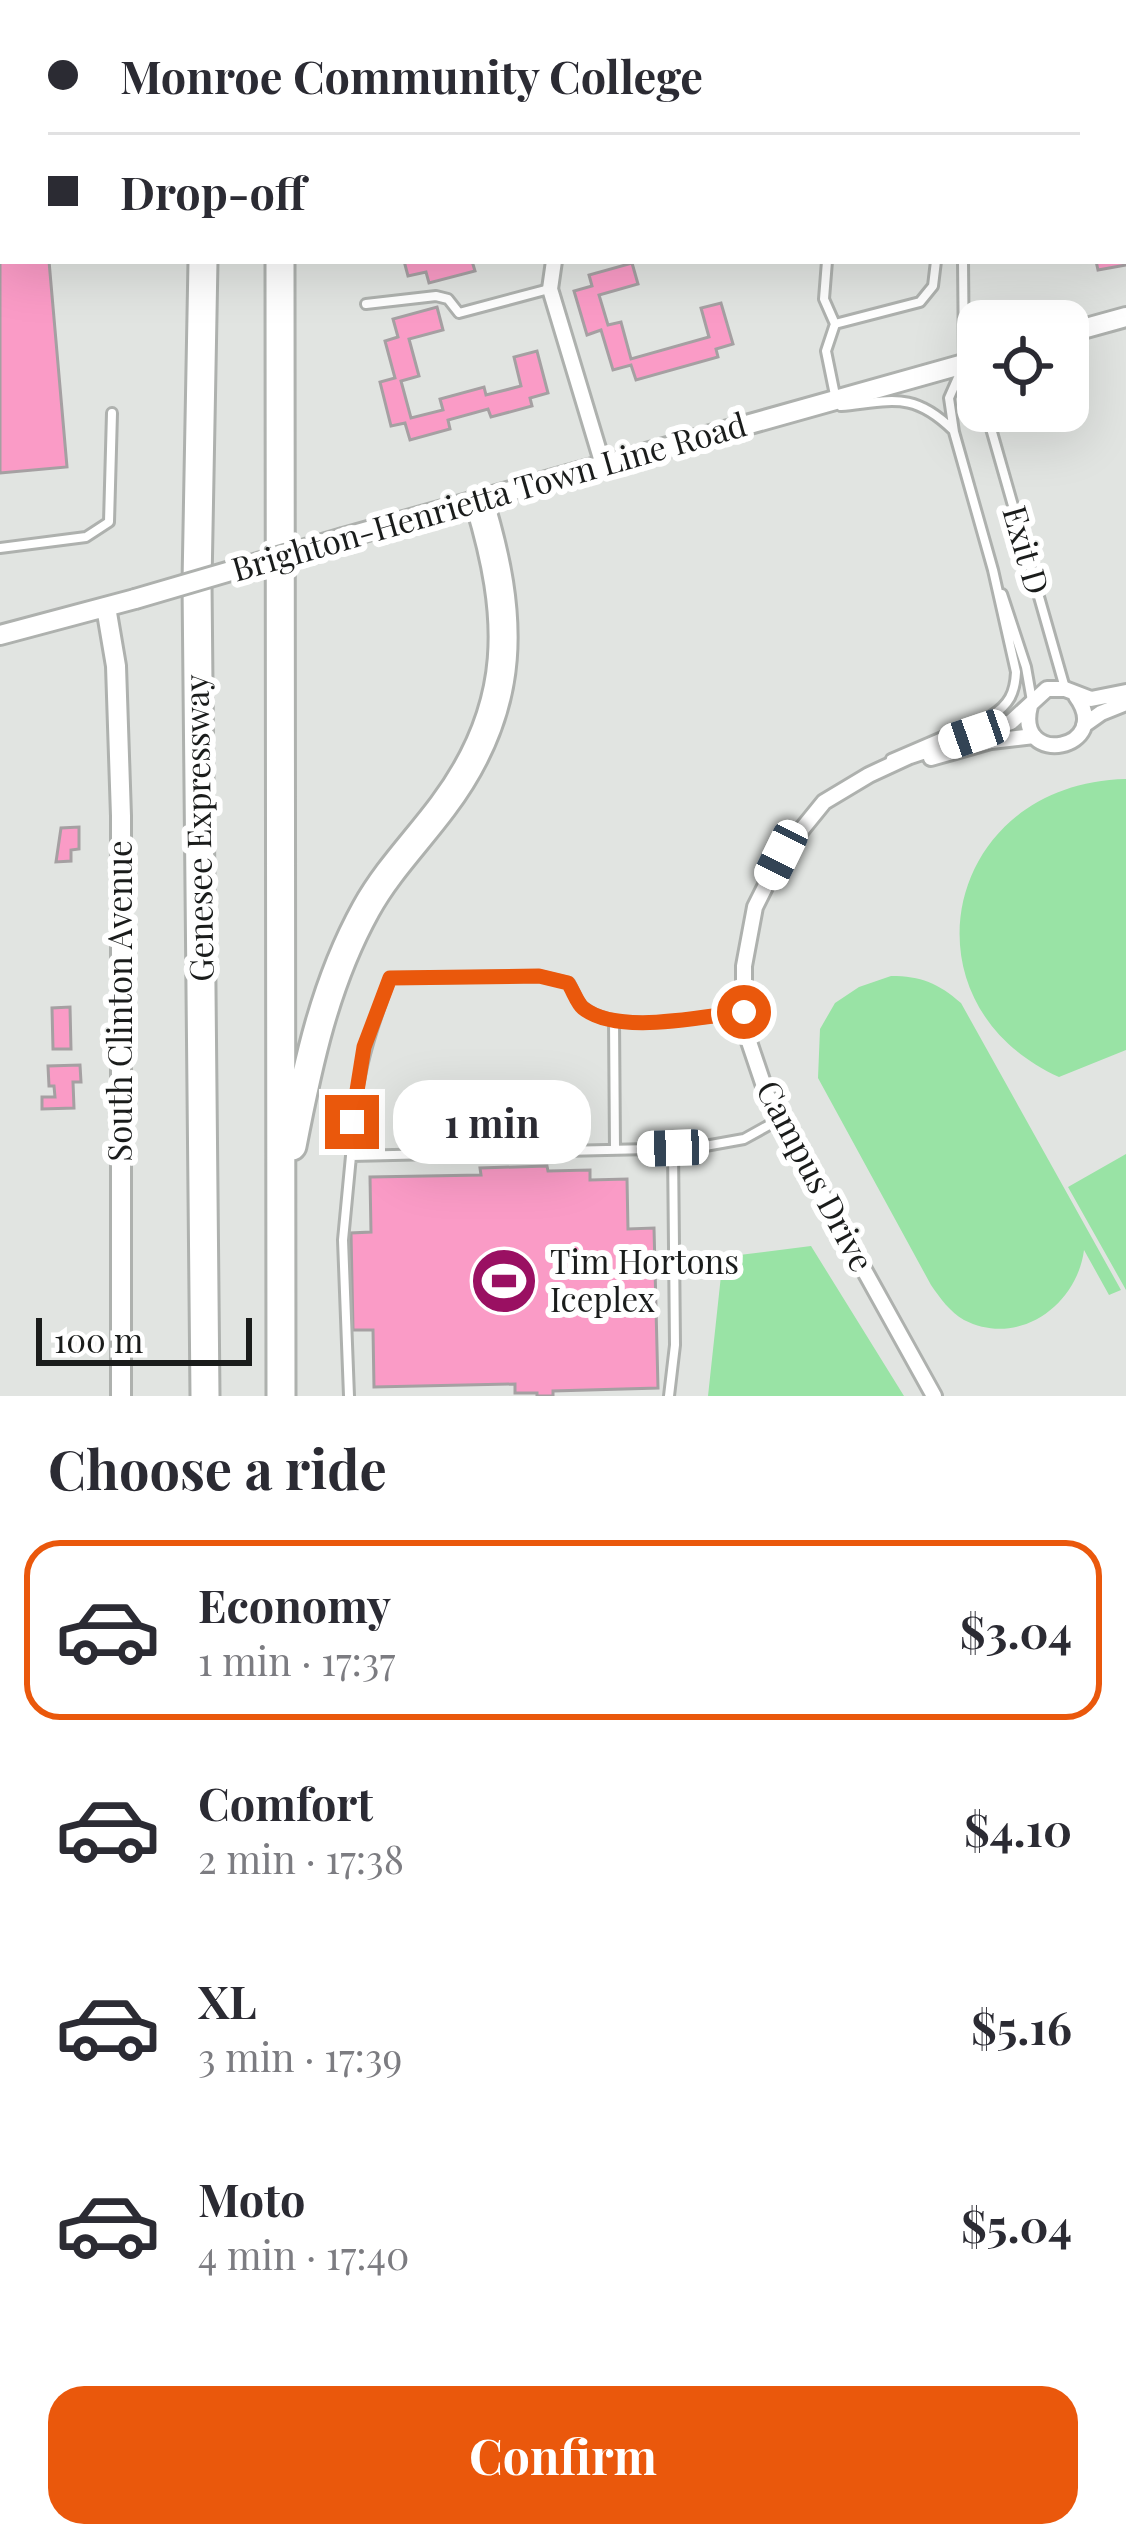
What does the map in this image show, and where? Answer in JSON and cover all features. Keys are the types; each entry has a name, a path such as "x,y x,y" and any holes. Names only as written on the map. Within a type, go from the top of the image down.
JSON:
{"highway":[{"name":"Genesee Expressway","path":"203,264 196,583 205,1396"},
{"path":"280,264 281,1396"},
{"path":"280,1233 303,1089 331,985 389,870 445,804 473,760 500,691 504,610 479,501"}],"street":[{"path":"554,264 550,289 603,465"},
{"path":"1089,327 1126,316"},
{"name":"Brighton-Henrietta Town Line Road","path":"0,635 957,366"},
{"name":"South Clinton Avenue","path":"106,607 116,666 122,816 121,1396"},
{"path":"1069,691 1084,709 1084,725 1078,737 1050,746 1034,736 1027,718 1031,703 1047,689 1069,691 1091,699 1126,692"},
{"name":"Campus Drive","path":"934,1396 759,1072 744,1027 744,966 755,907 781,855 824,802 868,775 1011,722 1031,703"},
{"path":"1084,725 1126,703"},
{"name":"Campus Drive","path":"868,775 991,741 1034,736"}],"lane":[{"path":"827,264 824,299 835,324 826,351 838,403 906,399 934,412 954,432"},
{"path":"835,324 920,302 933,286 936,264"},
{"path":"963,264 966,300"},
{"path":"366,304 436,296 448,299 459,313 550,289"},
{"path":"868,775 901,752 991,716 1010,700 1016,672 954,432 949,398 957,385"},
{"path":"0,548 86,537 109,523 112,413"},
{"name":"Exit D","path":"992,432 1069,691"},
{"path":"993,571 1013,623 1031,703"},
{"path":"349,1396 343,1240 352,1122 364,1047 390,978 539,976 568,983 582,1007 614,1020 642,1023 744,1012"},
{"path":"614,1020 615,1150"},
{"path":"351,1156 673,1148 744,1139 780,1118"},
{"path":"669,1396 675,1345 673,1148"}],"green space":[{"path":"1126,779 1126,1050 1059,1077 1008,1043 975,1000 961,951 963,902 982,856 1016,817 1064,790"},
{"path":"891,976 929,982 961,1003 1121,1290 1109,1295 1084,1250 1070,1288 1057,1304 1024,1325 1005,1329 964,1320 938,1295 818,1078 820,1029 835,1003 859,987"},
{"path":"1126,1154 1126,1290 1068,1187"},
{"path":"811,1246 904,1396 708,1396 723,1257"}],"building":[{"path":"0,264 49,264 67,467 0,473"},
{"path":"405,264 473,264 475,271 429,283 426,272 408,276"},
{"path":"632,264 638,284 599,295 608,325 621,322 631,359 709,337 701,308 721,303 733,344 716,349 718,357 636,380 631,365 613,370 601,330 587,335 574,291 592,286 589,275"},
{"path":"1097,264 1126,264 1126,265 1098,270"},
{"path":"437,307 443,330 409,339 419,376 401,381 411,418 443,410 440,399 484,387 486,395 521,386 514,357 537,351 548,393 530,398 532,406 491,417 488,409 448,420 450,429 410,440 405,423 391,426 380,382 395,378 385,341 398,337 393,319"},
{"path":"79,827 79,849 71,850 71,861 56,862 61,828"},
{"path":"70,1007 71,1049 53,1049 52,1008"},
{"path":"80,1065 81,1082 73,1082 74,1108 42,1109 42,1097 55,1097 48,1066"},
{"name":"Tim Hortons Iceplex","path":"547,1166 548,1171 590,1170 590,1180 627,1179 628,1229 654,1228 658,1388 553,1391 553,1396 537,1396 515,1393 515,1384 374,1387 373,1330 353,1330 351,1233 371,1232 370,1177 481,1175 480,1168"}],"place":[{"name":"Tim Hortons Iceplex","path":"504,1281"}],"route":[{"path":"352,1122 364,1047 390,978 539,976 568,983 582,1007 614,1020 642,1023 744,1012"}]}
